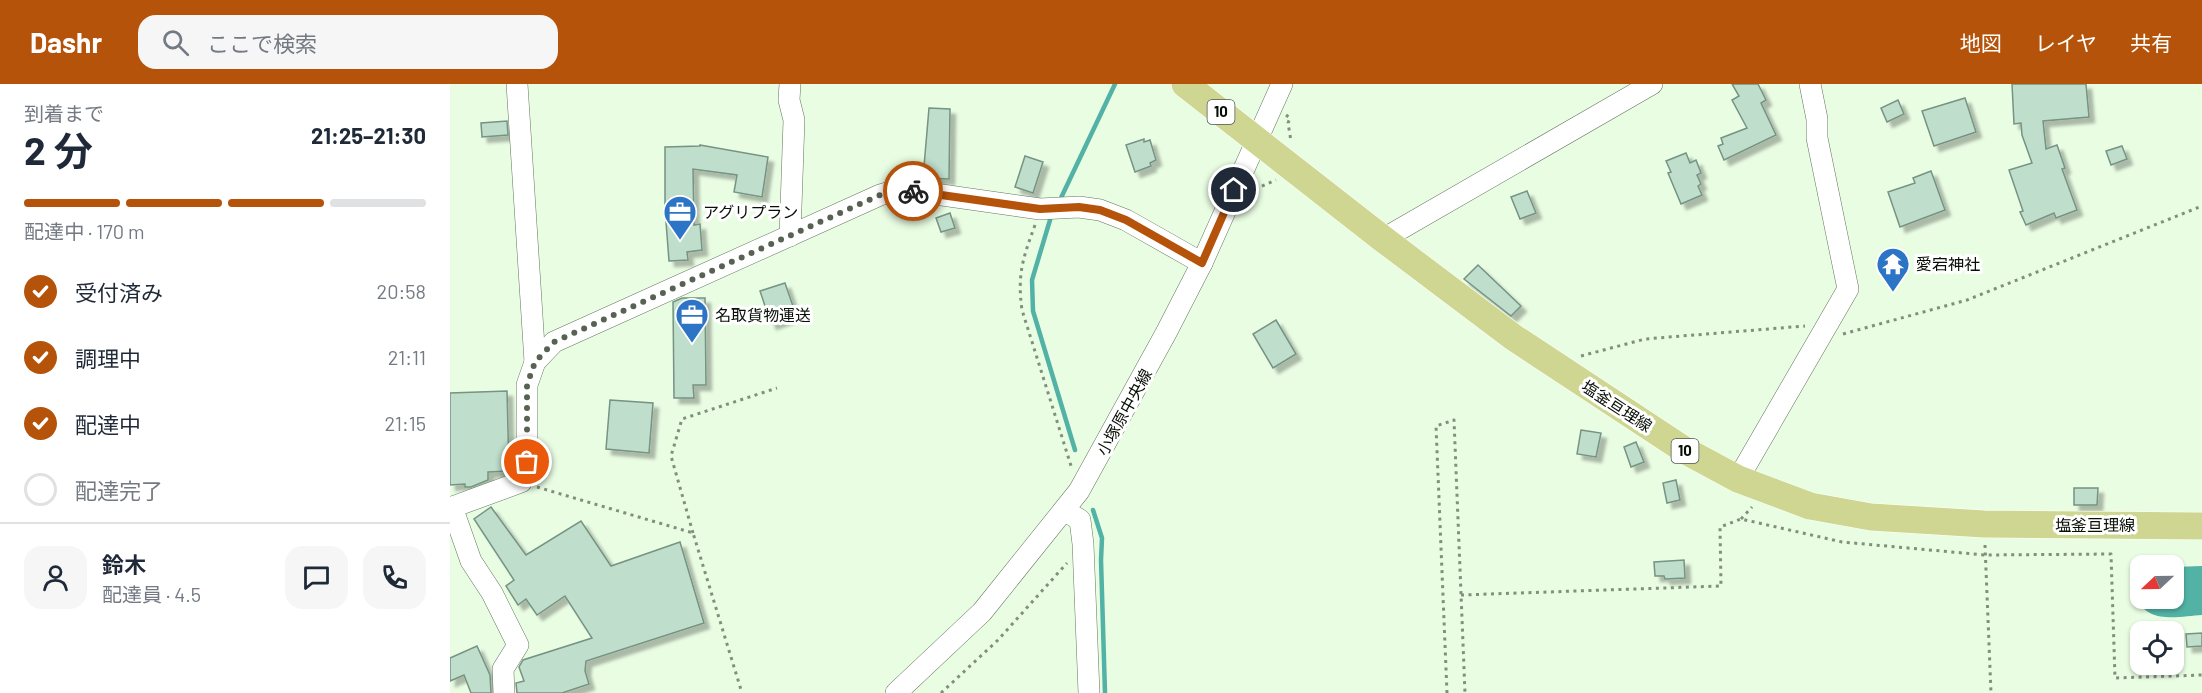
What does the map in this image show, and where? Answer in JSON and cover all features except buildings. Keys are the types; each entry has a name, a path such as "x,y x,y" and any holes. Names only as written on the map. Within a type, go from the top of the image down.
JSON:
{"main road":[{"name":"塩釜亘理線","path":"1185,84 1383,239 1513,337 1686,451 1738,479 1810,506 1871,517 1984,524 2202,525"}],"street":[{"path":"504,693 503,669 518,645 492,593 471,561 451,507 521,482 527,462 527,385 535,362 517,84"},
{"path":"790,84 789,100 794,120 790,236"},
{"name":"小塚原中央線","path":"896,693 982,612 1079,491 1202,263 1282,84"},
{"path":"1383,239 1652,84"},
{"path":"1738,479 1848,289 1817,138 1817,119 1810,84"},
{"path":"535,362 554,342 880,195 900,189 1040,209 1079,207 1100,210 1126,220 1202,263"},
{"path":"1064,510 1080,520 1089,693"}],"path":[{"path":"1290,118 1288,123 1292,146"},
{"path":"1262,184 1276,181"},
{"path":"1578,357 1645,339 1770,330 1823,332 1967,300 2202,206"},
{"path":"1040,209 1020,268 1019,288 1022,310 1079,491"},
{"path":"742,693 671,456 682,419 777,388"},
{"path":"1447,693 1436,426 1454,420 1465,693"},
{"path":"521,482 693,532"},
{"path":"1461,594 1721,586 1720,527 1741,519 1842,542 1985,555 2111,554 2115,678 2202,675"},
{"path":"1984,524 1991,693"},
{"path":"941,693 998,640 1083,544"}],"water":[{"path":"2202,566 2202,615 2165,617 2156,616 2144,609 2184,609 2184,567"}],"waterway":[{"path":"1060,200 1115,84"},
{"path":"1050,220 1032,280 1033,311 1075,450"},
{"path":"1093,510 1102,538 1105,693"}],"way so far":[{"path":"527,462 527,385 535,362 554,342 880,195 900,189 913,191"}],"place":[{"name":"アグリプラン","path":"680,241"},
{"name":"愛宕神社","path":"1893,293"},
{"name":"名取貨物運送","path":"692,344"}],"route":[{"path":"913,191 1040,209 1079,207 1100,210 1126,220 1202,263 1234,190"}]}
